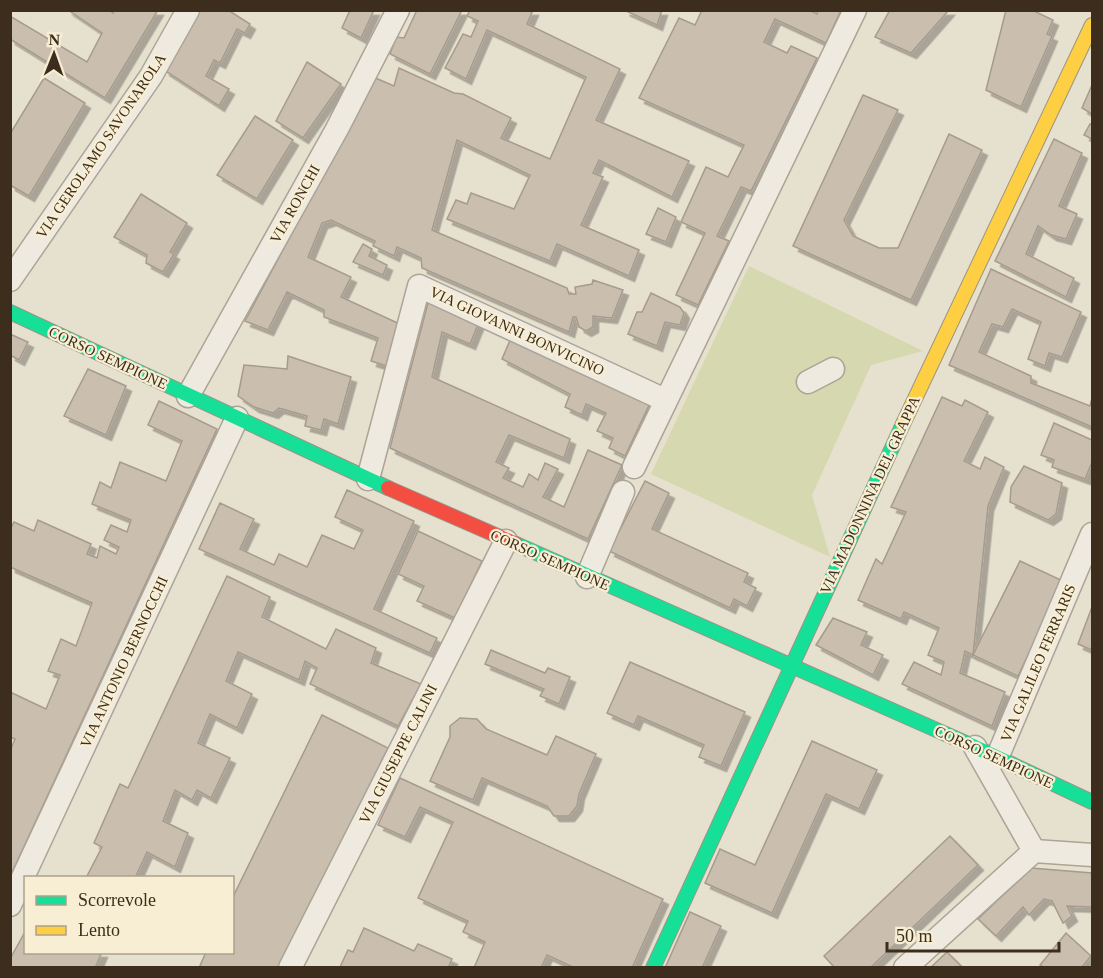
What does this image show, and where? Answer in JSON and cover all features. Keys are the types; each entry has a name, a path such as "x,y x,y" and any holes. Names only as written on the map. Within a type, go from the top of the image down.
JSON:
{"main road":[{"name":"VIA MADONNINA DEL GRAPPA","path":"653,968 790,666 1092,25"},
{"name":"CORSO SEMPIONE","path":"10,312 368,479 975,747 1092,802"}],"street":[{"name":"VIA GEROLAMO SAVONAROLA","path":"10,280 151,76 188,10"},
{"name":"VIA RONCHI","path":"188,396 337,129 398,10"},
{"path":"634,467 855,10"},
{"name":"VIA GIOVANNI BONVICINO","path":"368,479 419,286 665,400"},
{"path":"808,382 833,369"},
{"name":"VIA ANTONIO BERNOCCHI","path":"10,905 237,418"},
{"path":"587,577 623,492"},
{"name":"VIA GALILEO FERRARIS","path":"997,758 1092,534"},
{"name":"VIA GIUSEPPE CALINI","path":"290,968 506,541"},
{"path":"975,747 1034,851"},
{"path":"906,968 1034,851 1092,855"}],"green space":[{"path":"749,266 923,351 871,365 812,495 830,557 651,474"}],"building":[{"path":"68,10 109,10 113,13 114,10 158,10 105,98 10,39 10,16 87,62 102,33"},
{"path":"194,10 228,10 250,24 245,33 237,29 220,63 214,60 206,76 229,89 219,106 164,70"},
{"path":"350,10 374,10 361,38 342,28"},
{"path":"417,10 462,10 430,74 390,54 396,37 404,38"},
{"path":"470,10 533,10 527,24 620,69 596,120 689,161 672,197 599,160 593,173 603,177 581,225 639,250 629,276 557,244 550,261 447,219 456,200 467,204 471,193 514,209 530,175 457,140 432,230 567,288 569,294 576,294 575,287 592,284 593,280 623,290 612,318 593,316 593,327 586,331 579,327 576,317 573,317 569,332 422,268 421,258 397,247 394,256 373,246 375,241 331,220 322,223 308,257 351,277 341,297 404,326 393,368 371,361 378,338 324,317 324,310 287,292 268,330 245,321 316,188 371,76 394,86 399,68 454,93 463,94 511,118 501,138 550,159 586,77 487,30 466,79 445,68 463,34 471,37 478,21 467,16"},
{"path":"624,10 662,10 657,25"},
{"path":"702,10 809,10 817,14 818,10 841,10 826,43 775,19 764,42 787,53 791,46 817,58 751,191 741,187 717,236 729,241 698,305 676,295 705,233 681,222 706,167 728,177 744,145 639,98 679,18 695,25"},
{"path":"890,10 949,10 911,53 875,37"},
{"path":"1006,10 1032,10 1053,20 1047,34 1052,36 1021,107 986,90"},
{"path":"307,62 341,84 303,138 276,121"},
{"path":"44,78 85,103 29,196 10,185 10,134"},
{"path":"1092,85 1092,114 1082,108"},
{"path":"863,95 898,110 844,220 853,236 879,248 898,248 949,134 982,150 911,300 793,246"},
{"path":"255,116 293,140 257,199 217,175"},
{"path":"1090,124 1092,125 1092,139 1084,135"},
{"path":"1054,139 1082,153 1059,206 1077,214 1066,239 1051,235 1038,226 1026,254 1074,278 1066,297 995,261"},
{"path":"141,194 187,223 170,252 174,254 163,272 146,263 147,255 114,237"},
{"path":"658,208 676,217 666,242 646,234"},
{"path":"363,244 372,249 369,256 387,265 383,275 353,262"},
{"path":"991,269 1081,312 1062,357 1049,353 1045,366 1028,359 1041,322 1012,309 1003,327 992,324 979,352 1031,376 1031,383 1090,406 1092,398 1092,427 949,365"},
{"path":"651,293 680,307 684,313 680,325 665,322 657,346 628,334 637,312 642,312"},
{"path":"429,299 479,322 470,344 442,332 432,377 570,439 564,458 509,435 496,462 509,468 503,478 523,487 529,474 538,480 545,463 558,469 543,497 564,507 588,450 622,465 588,539 390,448"},
{"path":"10,334 28,342 19,360 10,355"},
{"path":"511,338 651,401 625,456 609,448 613,438 597,431 606,413 586,404 582,415 565,407 570,394 502,359"},
{"path":"288,356 351,377 338,424 324,419 321,430 305,426 307,416 279,408 273,413 254,407 238,396 244,365 287,369"},
{"path":"88,369 126,386 106,435 64,416"},
{"path":"942,397 962,406 965,400 988,412 964,461 980,469 985,457 1004,467 988,506 973,655 965,651 960,673 1005,692 992,726 902,684 914,662 941,675 944,662 928,655 939,628 904,612 901,619 858,600 876,559 882,564 906,512 891,507"},
{"path":"159,401 217,429 10,877 10,751 15,739 10,737 10,692 46,709 60,675 48,671 61,639 76,646 92,603 10,567 10,530 14,522 34,531 38,520 91,544 87,554 97,558 100,546 116,554 119,547 104,540 111,525 127,532 131,520 92,504 100,482 111,488 120,462 166,481 182,441 148,425"},
{"path":"1054,423 1092,440 1092,462 1085,479 1052,467 1054,460 1041,455"},
{"path":"1024,466 1062,483 1056,514 1048,520 1010,502 1011,487"},
{"path":"645,481 669,493 652,529 748,573 744,582 756,588 747,606 734,599 730,608 609,551"},
{"path":"347,490 414,521 374,609 437,638 430,653 199,549 220,503 254,519 240,549 274,565 279,554 307,567 322,535 354,549 363,530 335,517"},
{"path":"418,531 482,561 455,618 417,601 424,586 398,574"},
{"path":"1020,561 1063,581 1018,676 973,655"},
{"path":"227,576 270,597 262,617 326,649 336,629 376,648 371,663 421,684 398,726 310,684 317,668 305,661 299,680 238,652 226,681 252,694 237,728 210,714 198,743 230,758 211,798 197,790 192,800 175,790 163,821 188,833 175,867 147,852 136,876 87,876 102,847 94,843 120,784 128,788"},
{"path":"1092,607 1092,650 1078,644"},
{"path":"833,618 867,632 861,645 883,655 873,675 816,645"},
{"path":"491,650 545,673 548,668 570,677 559,704 540,696 544,689 485,664"},
{"path":"630,662 745,712 721,766 699,757 704,745 638,716 634,725 607,713"},
{"path":"322,715 388,748 279,968 199,968 205,954 234,954 234,895"},
{"path":"460,718 477,719 486,729 547,755 556,736 596,754 579,794 577,806 569,816 554,816 547,806 482,778 473,800 430,781 450,737 450,726"},
{"path":"812,741 877,770 859,809 826,794 772,913 705,883 720,849 755,865"},
{"path":"400,778 663,899 632,968 575,968 547,955 541,968 474,968 485,942 463,932 468,921 418,898 453,822 420,807 405,837 378,825"},
{"path":"950,836 978,865 870,968 835,968 824,956"},
{"path":"1031,868 1092,873 1092,907 1067,906 1072,916 1063,923 1052,901 1044,899 1029,915 1023,907 996,936 978,919"},
{"path":"690,912 721,926 702,968 665,968"},
{"path":"364,928 414,951 418,944 452,959 448,968 340,967 348,950 353,952"},
{"path":"1066,933 1091,956 1081,968 1045,968 1040,965"},
{"path":"24,934 24,954 101,954 95,968 10,968 10,959"},
{"path":"947,952 963,968 930,968"}],"traffic: fast":[{"path":"10,312 388,488"},
{"path":"653,968 903,424"},
{"path":"516,544 975,747 1092,802"}],"traffic: slow":[{"path":"903,424 1092,25"}],"traffic: jam":[{"path":"388,488 516,544"}]}
